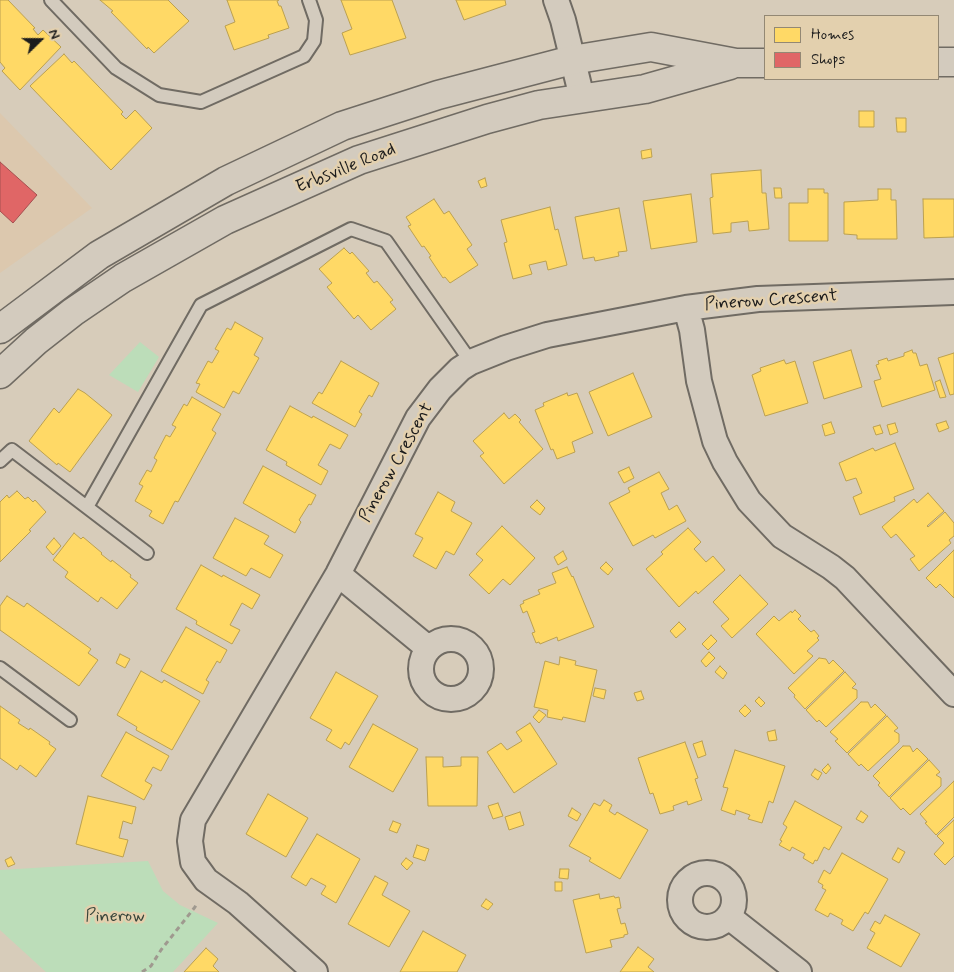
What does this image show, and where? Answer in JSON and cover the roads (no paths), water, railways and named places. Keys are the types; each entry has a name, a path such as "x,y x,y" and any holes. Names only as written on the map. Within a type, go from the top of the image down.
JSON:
{"main road":[{"name":"Erbsville Road","path":"0,329 99,254 226,180 342,126 438,95 572,60 651,47 736,64 764,63"},
{"path":"939,62 954,62"},
{"name":"Erbsville Road","path":"0,374 73,312 123,278 225,220 359,160 487,119 539,105 645,89 736,64"}],"street":[{"path":"556,0 563,20 582,98"},
{"name":"Pinerow Crescent","path":"315,972 238,903 206,880 193,862 190,841 193,820 338,574 418,418 440,389 460,369 471,362 506,348 547,335 686,308 758,299 954,292"},
{"path":"686,308 692,330 699,381 715,441 725,462 749,501 782,536 832,567 845,578 954,694"},
{"path":"338,574 428,648"},
{"path":"729,917 798,972"}],"lane":[{"path":"51,0 116,68 159,95 201,102 304,56 314,41 316,20 309,0"},
{"path":"87,507 202,305 351,230 386,241 471,362"},
{"path":"0,461 12,450 147,553"},
{"path":"0,668 70,720"}],"park label":[{"name":"Pinerow","path":"115,917"}]}
